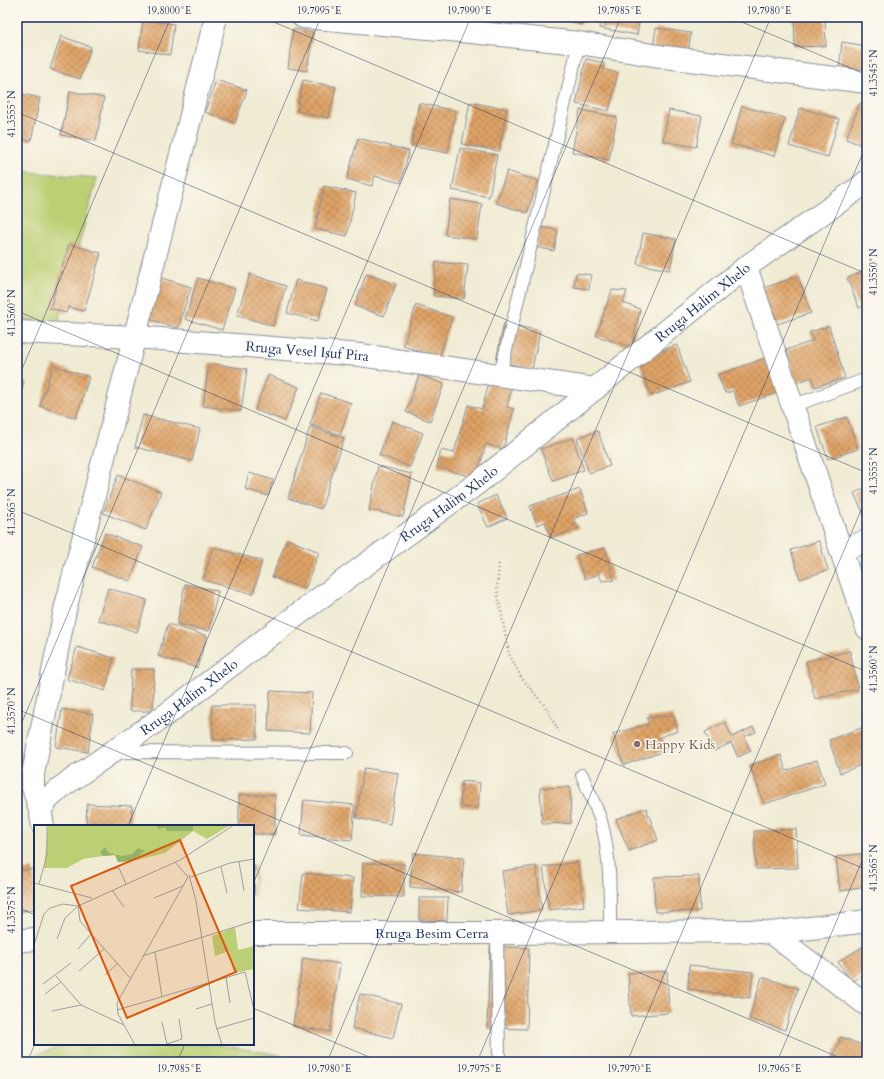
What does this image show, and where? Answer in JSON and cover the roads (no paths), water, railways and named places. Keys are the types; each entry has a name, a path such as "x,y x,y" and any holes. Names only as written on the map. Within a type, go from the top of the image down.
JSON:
{"street":[{"path":"41,818 25,786 33,774 65,610 216,17"},
{"path":"303,17 579,43 665,57 867,82"},
{"name":"Rruga Halim Xhelo","path":"41,818 49,798 60,788 167,714 314,603 479,482 746,267 867,181"},
{"path":"746,267 867,628"},
{"name":"Rruga Vesel Isuf Pira","path":"17,332 135,337 360,355 595,389"},
{"path":"841,550 867,541"},
{"name":"Rruga Besim Cerra","path":"254,933 610,933 751,931 771,933 867,921"},
{"path":"771,933 867,1005"},
{"path":"17,941 34,939"}],"lane":[{"path":"500,375 579,43"},
{"path":"792,406 867,379"},
{"path":"112,752 347,752"},
{"path":"582,775 601,821 606,849 609,885 610,933"},
{"path":"497,933 500,1062"}],"place":[{"name":"Happy Kids","path":"637,744"}]}
